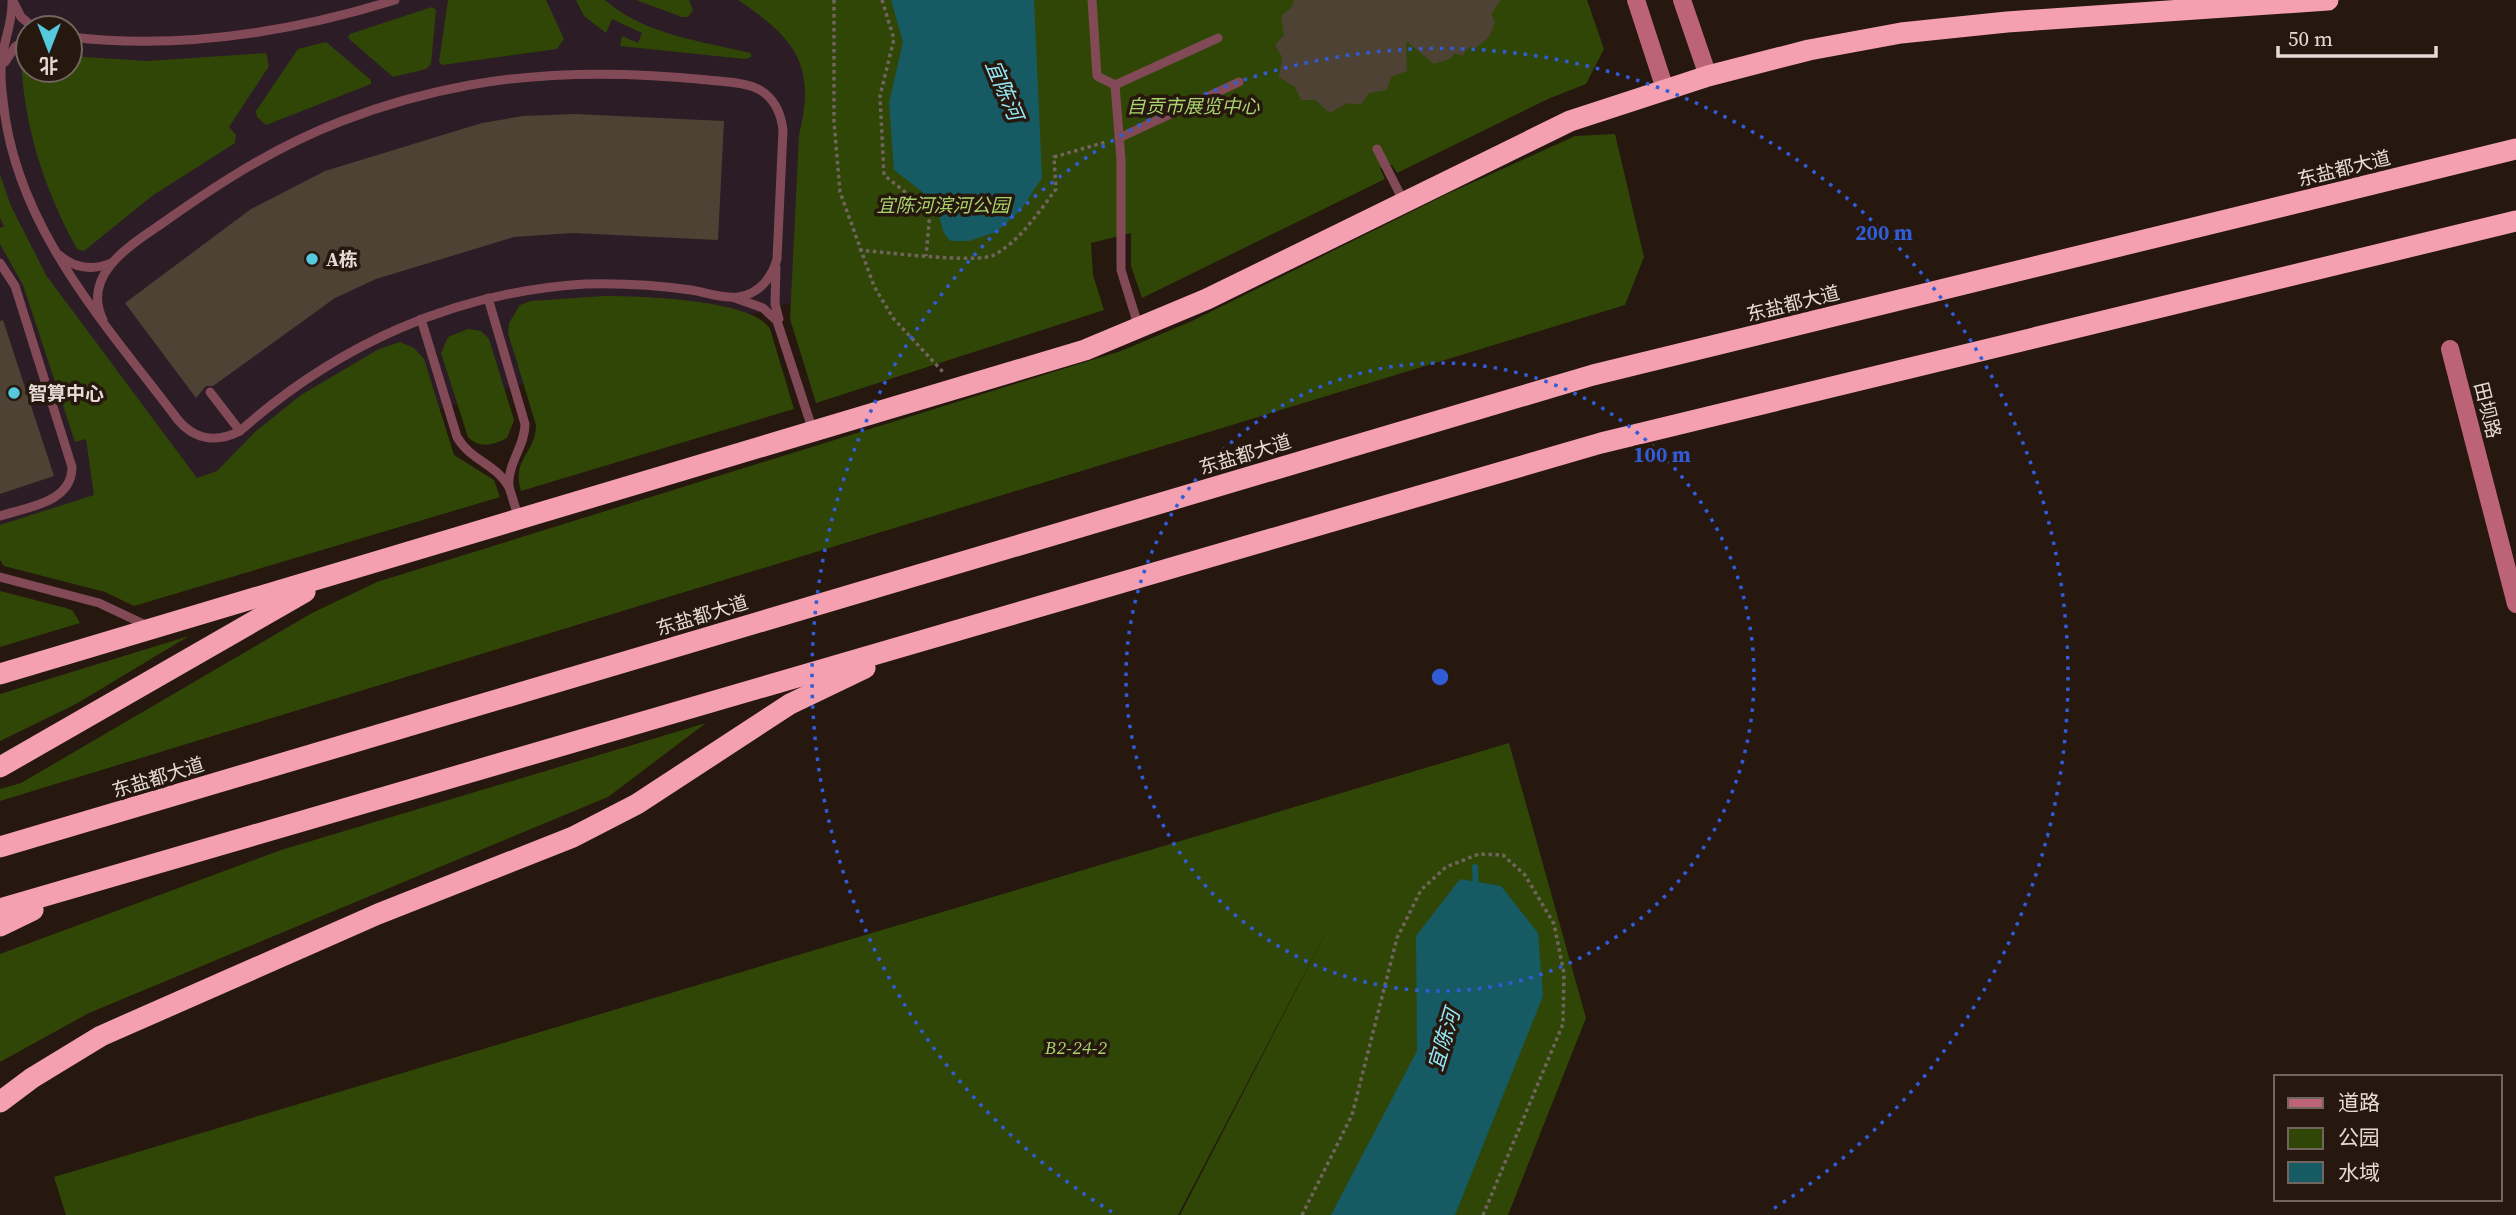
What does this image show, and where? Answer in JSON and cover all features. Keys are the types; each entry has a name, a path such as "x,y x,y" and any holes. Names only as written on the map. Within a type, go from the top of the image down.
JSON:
{"highway":[{"path":"0,674 958,390 1140,329 1570,121 1708,76 1809,50 1901,33 2021,21 2328,0"},
{"name":"东盐都大道","path":"0,848 1593,375 2516,149"},
{"path":"0,909 1601,443 2516,221"},
{"path":"0,767 341,572"},
{"path":"0,1102 32,1078 101,1036 378,914 573,837 648,797 790,704 921,641"},
{"path":"0,926 89,883"}],"main road":[{"path":"1636,0 1665,89"},
{"path":"1682,0 1708,76"},
{"name":"田坝路","path":"2450,349 2516,604"}],"lane":[{"path":"12,0 13,14 1,77 15,160 32,205 53,249 103,320 184,427 209,439 230,436 328,364 379,336 421,318 488,298 538,289 604,284 667,287 737,297 760,288 770,276 776,259"},
{"path":"84,38 159,41 239,36 341,17 395,0"},
{"path":"1092,0 1097,76 1115,85"},
{"path":"1115,85 1218,38"},
{"path":"1,77 8,55 14,50"},
{"path":"103,320 96,293 101,277 116,260 156,228 234,175 286,146 342,121 415,97 471,85 540,77 614,75 746,85 773,101 780,114 783,130 775,304 813,432"},
{"path":"1119,138 1238,82"},
{"path":"1115,85 1122,270 1140,329"},
{"path":"1377,149 1404,202"},
{"path":"53,249 71,264 88,268 116,260"},
{"path":"0,263 15,285 71,459 72,475 60,495 0,516"},
{"path":"727,296 764,308 782,329"},
{"path":"488,298 525,424 522,442 510,466 509,487"},
{"path":"421,318 457,437 465,450 497,470 509,487 519,519"},
{"path":"210,392 240,430"},
{"path":"0,577 99,603 153,628"}],"path":[{"path":"834,0 834,121 840,192 859,250 874,285 893,318 958,390"},
{"path":"882,0 894,39 880,96 884,175 930,212 926,256"},
{"path":"859,250 926,256 991,257 1023,233 1056,189 1054,157 1119,138"},
{"path":"1301,1215 1352,1115 1397,939 1421,890 1446,867 1479,854 1503,855 1525,876 1554,924 1564,973 1563,1024 1483,1215"}],"shaded area":[{"path":"0,0 811,0 799,300 0,543"}],"green space":[{"path":"448,0 546,0 564,39 557,49 442,65 439,62"},
{"path":"576,0 605,0 620,12 655,29 751,53 751,57 745,59 620,46 622,36 638,43 642,33 612,19 606,33 584,16"},
{"path":"636,0 689,0 693,10 688,17 682,17"},
{"path":"738,0 1587,0 1604,49 1586,84 1548,99 1397,173 1392,165 1380,168 1385,179 1142,298 1131,266 1131,233 1091,243 1093,275 1104,310 816,403 790,319 799,135 804,110 802,71 787,41 774,27"},
{"path":"432,7 436,10 431,64 426,69 393,77 348,38 350,34"},
{"path":"326,42 371,80 371,84 266,125 257,117 256,111 298,49"},
{"path":"266,53 269,66 229,127 236,135 235,143 152,196 84,251 77,249 55,203 38,157 23,84 84,84 84,57 147,61"},
{"path":"1615,134 1644,257 1625,305 0,801 0,789 21,783 312,613 377,582 1121,351 1192,321 1445,195 1575,136"},
{"path":"0,175 11,206 46,275 197,478 217,471 255,432 301,395 377,350 400,342 414,348 424,359 454,455 494,480 500,497 134,606 105,592 4,566 0,560 0,525 94,495 86,439 75,442 23,285 0,244 0,228 4,226 0,218"},
{"path":"604,296 693,301 742,311 759,319 770,329 794,409 521,491 519,471 535,435 536,425 508,333 509,323 520,305 531,301"},
{"path":"468,329 481,331 489,339 514,420 507,438 492,444 477,443 468,437 441,353 448,337"},
{"path":"0,591 66,608 73,611 80,623 0,647"},
{"path":"189,636 76,704 0,741 0,694"},
{"path":"706,723 608,797 89,1013 0,1062 0,954 281,850"},
{"name":"B2-24-2","path":"1509,743 1586,1018 1508,1215 1180,1215 1334,917 1178,1215 66,1215 54,1177"}],"water":[{"path":"891,0 1034,0 1042,178 1020,211 996,232 969,241 951,241 944,232 932,202 894,170 889,103 903,42"},
{"path":"1460,879 1501,886 1538,933 1543,996 1455,1215 1331,1215 1417,1051 1416,936"}],"building":[{"path":"1294,0 1501,0 1491,14 1495,22 1489,37 1476,48 1469,47 1463,55 1454,54 1450,59 1434,64 1406,41 1407,71 1391,77 1387,90 1369,93 1361,105 1348,103 1330,113 1315,100 1301,100 1295,87 1279,77 1282,57 1275,45 1284,35 1281,16 1291,8"},
{"name":"A栋","path":"575,114 724,121 718,240 572,233 514,237 376,279 335,298 213,386 206,386 196,398 125,303 251,209 325,171 482,123 523,116"},
{"name":"智算中心","path":"3,320 54,476 0,494 0,321"}],"waterway":[{"name":"宜陈河","path":"1475,867 1476,889"}],"place":[{"name":"A栋","path":"312,259"},
{"name":"智算中心","path":"14,393"}],"park label":[{"name":"自贡市展览中心","path":"1193,106"},
{"name":"宜陈河滨河公园","path":"943,205"}]}
